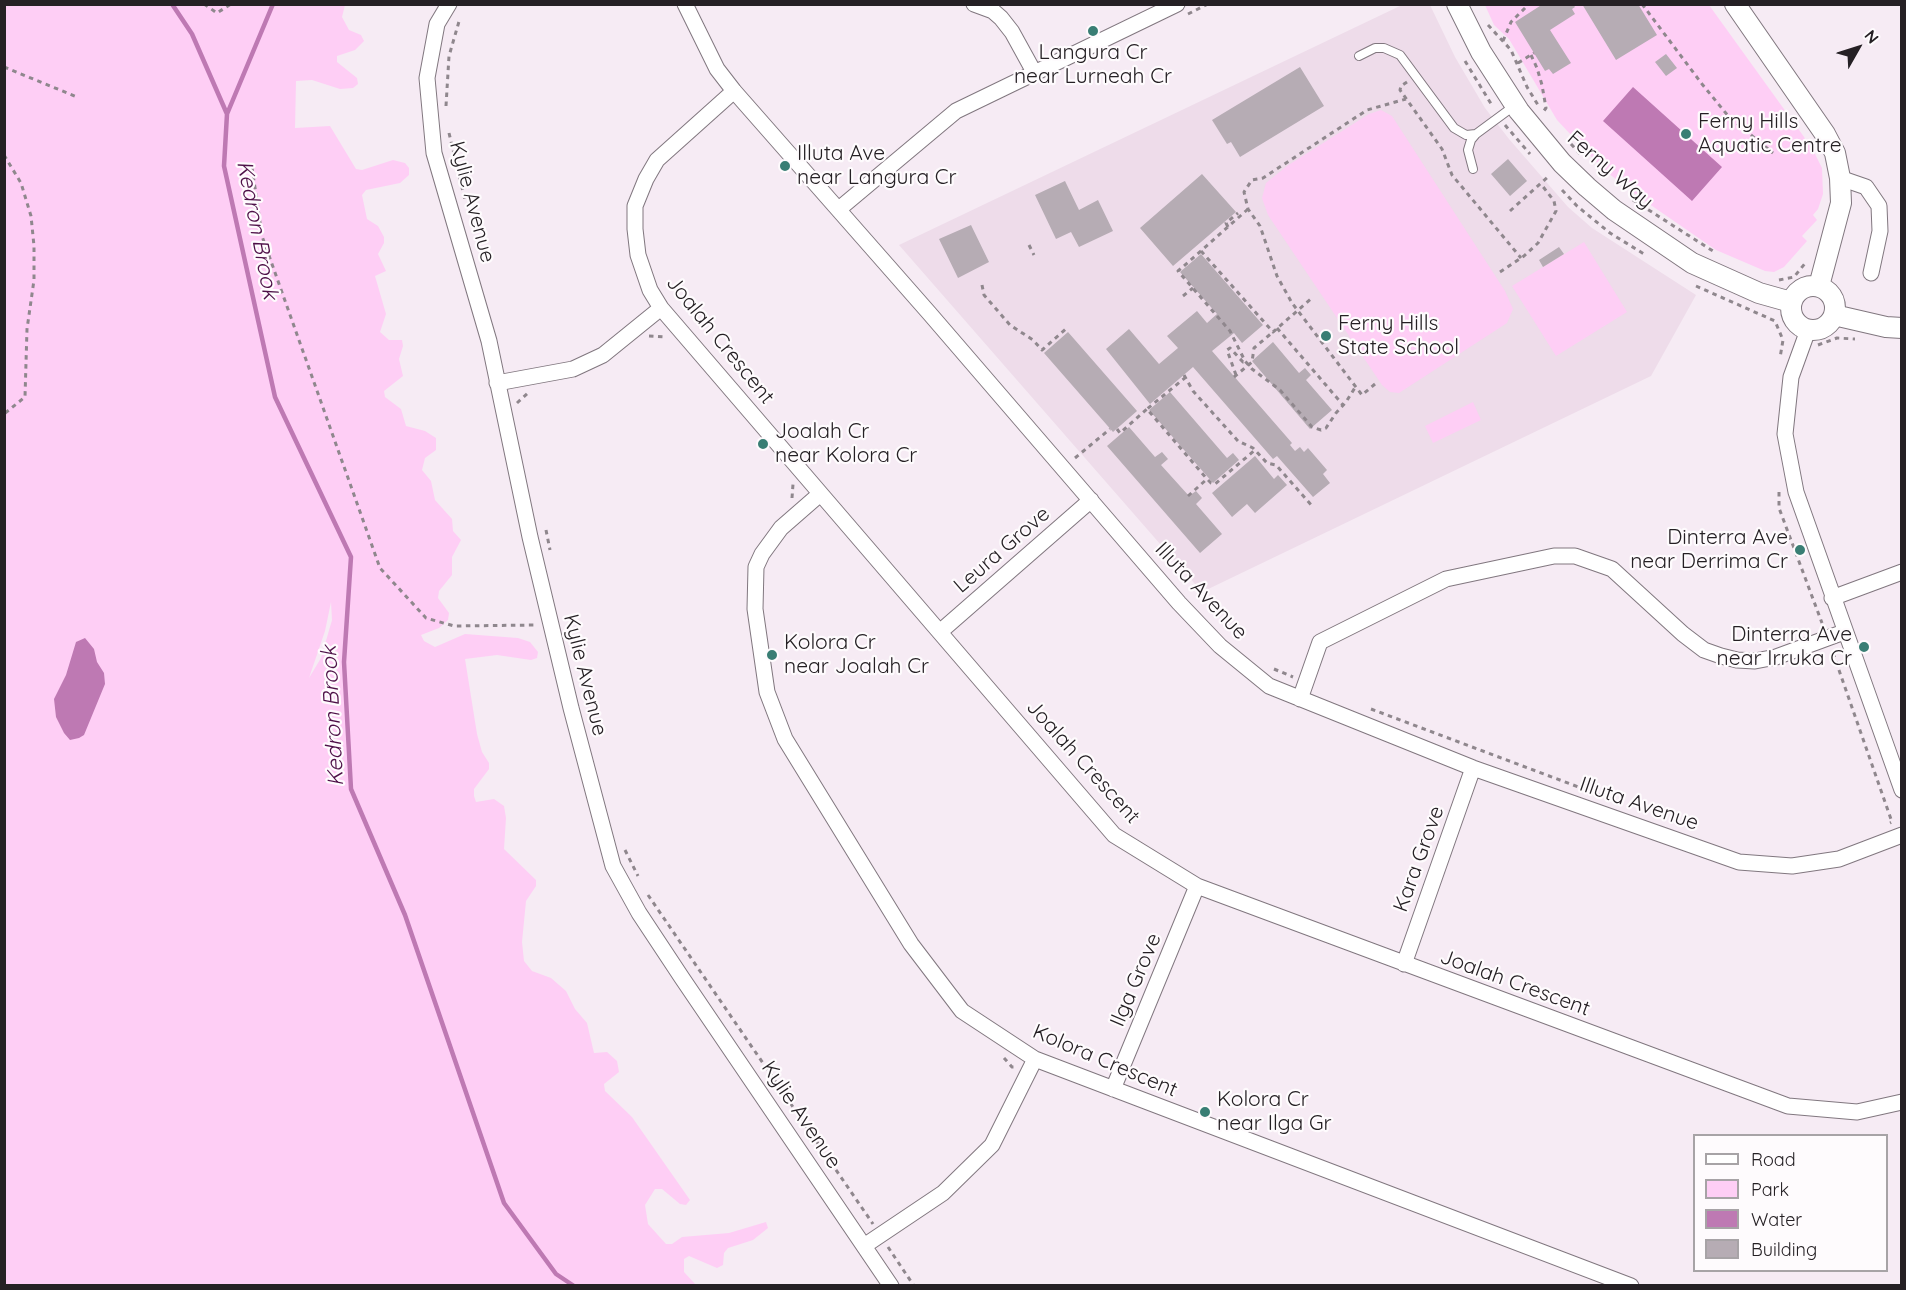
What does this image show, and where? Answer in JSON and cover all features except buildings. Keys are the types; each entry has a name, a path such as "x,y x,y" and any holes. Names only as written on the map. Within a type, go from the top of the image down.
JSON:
{"street":[{"name":"Illuta Avenue","path":"685,4 717,69 734,91 839,209 1179,603 1220,646 1269,686 1473,768 1739,862 1792,866 1839,859 1902,835"},
{"path":"974,4 993,11 1001,18 1012,32 1034,72"},
{"name":"Ferny Way","path":"1457,4 1481,52 1515,105 1562,163 1614,210 1692,263 1759,293 1791,302"},
{"path":"1735,4 1826,134 1835,153 1840,178 1841,203 1819,286"},
{"name":"Kylie Avenue","path":"455,9 437,24 428,78 434,153 489,341 504,382 530,537 613,866 639,913 682,978 891,1286"},
{"path":"839,209 956,111 1034,72 1182,10"},
{"name":"Joalah Crescent","path":"734,91 657,160 646,179 635,206 635,229 638,255 650,290 661,308 1114,835 1197,886 1788,1106 1857,1112 1902,1102"},
{"path":"1840,178 1866,187 1879,206 1880,231 1871,273"},
{"path":"1810,338 1794,319 1791,302 1802,288 1819,286 1833,298 1834,315 1831,321 1823,328 1816,330 1810,338 1791,377 1785,434 1796,492 1902,790"},
{"path":"504,382 573,369 603,355 661,308"},
{"path":"1834,315 1886,327 1902,328"},
{"name":"Kolora Crescent","path":"820,494 781,528 762,554 756,567 755,609 767,692 774,716 785,739 911,945 962,1011 1035,1059 1631,1286"},
{"name":"Leura Grove","path":"941,632 1091,500"},
{"path":"1300,699 1320,642 1446,579 1554,556 1575,556 1612,569 1683,634 1704,650 1721,656 1755,661 1785,654 1844,632"},
{"path":"1832,598 1902,572"},
{"name":"Kara Grove","path":"1404,964 1473,768"},
{"name":"Ilga Grove","path":"1113,1089 1197,886"},
{"path":"864,1246 943,1192 992,1145 1035,1059"}],"lane":[{"path":"1359,56 1375,48 1393,51 1407,62 1454,128 1466,135 1476,134"},
{"path":"1473,169 1468,150 1471,140 1515,105"}],"path":[{"path":"204,4 218,14 231,4"},
{"path":"1182,10 1208,4"},
{"path":"1503,41 1511,22 1528,4"},
{"path":"1642,4 1729,117 1773,153"},
{"path":"446,109 455,9"},
{"path":"1485,21 1511,50 1527,87 1550,119"},
{"path":"1518,63 1533,54 1546,108 1543,112"},
{"path":"4,68 77,96"},
{"path":"1417,75 1401,86 1400,90 1442,149 1452,176 1521,258"},
{"path":"1375,384 1362,394 1298,310 1276,276 1260,226 1248,209 1244,192 1252,180 1263,178 1367,110 1406,99"},
{"path":"448,131 468,211"},
{"path":"1570,142 1590,164"},
{"path":"4,155 21,183 31,216 34,246 34,280 27,329 25,397 4,414"},
{"path":"252,167 262,236 380,568 426,618 454,626 551,625"},
{"path":"1510,211 1550,176"},
{"path":"1500,272 1538,243 1556,211 1554,201 1541,184"},
{"path":"1627,196 1722,257"},
{"path":"1248,209 1178,271 1230,331 1245,361 1280,390 1312,427 1321,430 1326,428 1356,386"},
{"path":"1228,227 1226,223 1238,213"},
{"path":"1029,246 1034,255"},
{"path":"1201,251 1273,332"},
{"path":"1776,281 1794,277 1807,261"},
{"path":"982,285 984,295 1010,326 1033,340 1042,350 1067,328"},
{"path":"1183,296 1193,288"},
{"path":"1245,361 1243,362 1230,348 1227,350 1235,376 1253,360 1254,348 1312,298"},
{"path":"1277,328 1343,405"},
{"path":"1810,338 1858,339"},
{"path":"1117,429 1120,433 1185,376 1193,391 1238,441 1255,450 1267,463 1276,465 1313,507"},
{"path":"504,382 516,404"},
{"path":"1147,410 1211,483 1215,484 1255,450"},
{"path":"1074,459 1110,429"},
{"path":"1188,495 1207,479"},
{"path":"543,520 552,554"},
{"path":"1833,653 1892,822 1882,825"},
{"path":"1270,668 1305,684"},
{"path":"1361,705 1625,805"},
{"path":"622,841 639,878"},
{"path":"643,887 914,1286"}],"shaded area":[{"name":"Ferny Hills State School","path":"1402,5 1430,5 1455,57 1485,108 1568,207 1592,228 1696,295 1651,376 1202,592 899,245"}],"green space":[{"path":"4,5 345,5 342,17 349,30 361,35 364,41 355,50 337,56 337,62 357,78 358,84 353,88 340,89 312,80 296,81 295,128 330,126 356,169 362,170 393,160 405,163 409,168 409,175 400,183 366,190 362,195 367,219 378,226 384,237 384,243 378,254 386,271 375,276 386,314 380,332 389,340 402,340 403,346 399,359 403,376 384,391 385,397 401,409 406,426 425,431 436,438 436,450 425,458 422,470 431,481 435,500 452,519 453,531 461,540 452,557 452,575 439,591 438,598 449,613 448,620 439,628 421,635 424,641 435,647 465,634 518,638 530,642 538,652 537,658 531,660 497,655 465,659 477,734 482,752 489,763 489,769 474,789 474,796 476,802 494,799 504,806 506,818 504,849 536,880 536,886 526,901 522,942 524,961 532,971 551,978 566,991 575,1009 587,1023 594,1053 607,1052 617,1061 619,1072 604,1084 605,1091 632,1117 690,1200 686,1205 680,1204 662,1189 655,1189 645,1205 648,1224 666,1244 672,1244 682,1237 729,1233 766,1222 768,1228 753,1240 728,1248 724,1253 723,1265 717,1268 689,1256 684,1259 684,1272 696,1285 5,1285","holes":["331,602 332,620 321,658 309,678 325,631"]},
{"name":"Ferny Hills Aquatic Centre","path":"1485,5 1709,5 1812,148 1822,168 1823,194 1818,209 1813,215 1817,220 1802,236 1807,241 1784,267 1774,272 1765,271 1716,250 1642,199 1604,170 1557,120 1509,39 1494,25"},
{"path":"1381,110 1392,116 1505,291 1513,309 1507,323 1399,393 1390,392 1382,385 1268,215 1262,198 1266,183 1287,166 1369,114"},
{"path":"1584,242 1627,312 1556,356 1512,286"},
{"path":"1473,402 1481,420 1433,443 1425,426"}],"water":[{"path":"1633,87 1722,167 1692,201 1603,121"},
{"path":"85,638 94,649 97,662 104,673 105,684 84,735 70,740 56,717 54,699 66,675 76,642"}],"waterway":[{"path":"172,4 192,34 227,114"},
{"name":"Kedron Brook","path":"273,4 227,114 224,166 275,397 351,557 344,662 351,789 405,915 504,1203 556,1274 574,1286"}],"place":[{"name":"Langura Cr near Lurneah Cr","path":"1093,31"},
{"name":"Ferny Hills Aquatic Centre","path":"1686,134"},
{"name":"Illuta Ave near Langura Cr","path":"785,166"},
{"name":"Ferny Hills State School","path":"1326,336"},
{"name":"Joalah Cr near Kolora Cr","path":"763,444"},
{"name":"Dinterra Ave near Derrima Cr","path":"1800,550"},
{"name":"Dinterra Ave near Irruka Cr","path":"1864,647"},
{"name":"Kolora Cr near Joalah Cr","path":"772,655"},
{"name":"Kolora Cr near Ilga Gr","path":"1205,1112"}]}
